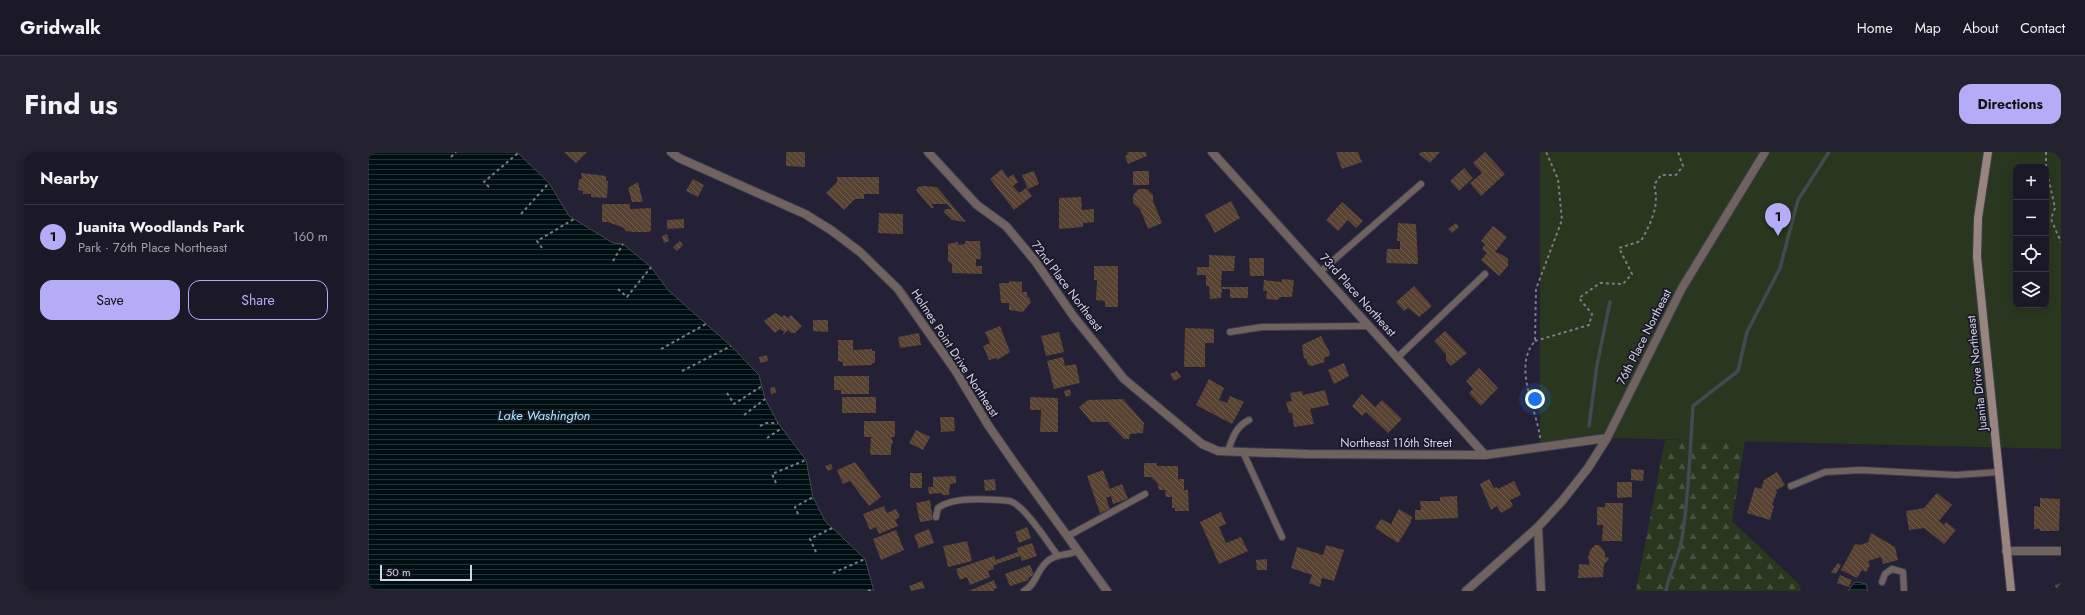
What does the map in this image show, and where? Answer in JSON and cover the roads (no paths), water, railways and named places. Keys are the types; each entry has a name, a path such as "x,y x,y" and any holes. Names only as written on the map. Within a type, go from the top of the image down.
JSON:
{"main road":[{"name":"Juanita Drive Northeast","path":"1988,152 1978,218 1977,257 2011,591"}],"street":[{"name":"Holmes Point Drive Northeast","path":"670,152 686,161 805,214 831,230 860,252 898,289 955,370 988,425 1068,536 1104,590"},
{"name":"72nd Place Northeast","path":"928,152 977,205 1006,226 1035,261 1074,317 1124,379 1188,434"},
{"name":"73rd Place Northeast","path":"1212,152 1485,455"},
{"name":"76th Place Northeast","path":"1538,527 1562,501 1588,468 1607,438 1682,288 1765,152"},
{"name":"Northeast 116th Street","path":"1188,434 1202,444 1218,451 1308,454 1485,455 1607,438"},
{"path":"1466,591 1538,527"},
{"path":"1538,527 1541,591"},
{"path":"2006,551 2061,551"}],"lane":[{"path":"1320,272 1421,184"},
{"path":"1397,358 1485,274"},
{"path":"1230,332 1262,327 1369,326"},
{"path":"1228,451 1232,437 1242,423 1249,420"},
{"path":"1243,452 1282,537"},
{"path":"1791,486 1825,472 1861,470 1956,475 1999,472"},
{"path":"1068,536 1145,494"},
{"path":"936,517 938,508 944,504 967,501 1015,502 1024,511 1058,556"},
{"path":"1024,591 1031,586 1047,561 1058,556 1078,552"},
{"path":"1882,582 1885,574 1892,569 1903,572 1903,591"}],"water":[{"name":"Lake Washington","path":"368,152 517,152 549,183 569,216 613,243 623,244 651,267 668,290 731,346 759,375 765,399 778,423 806,460 813,497 825,521 865,559 874,591 368,591"},
{"path":"1857,582 1866,584 1868,591 1848,591 1854,583"}],"waterway":[{"path":"1666,591 1682,538 1688,489 1693,406 1738,371 1747,332 1780,268 1798,200 1829,152"},
{"path":"1589,426 1597,365 1610,302"}],"place":[{"name":"Juanita Woodlands Park","path":"1778,236"}]}
